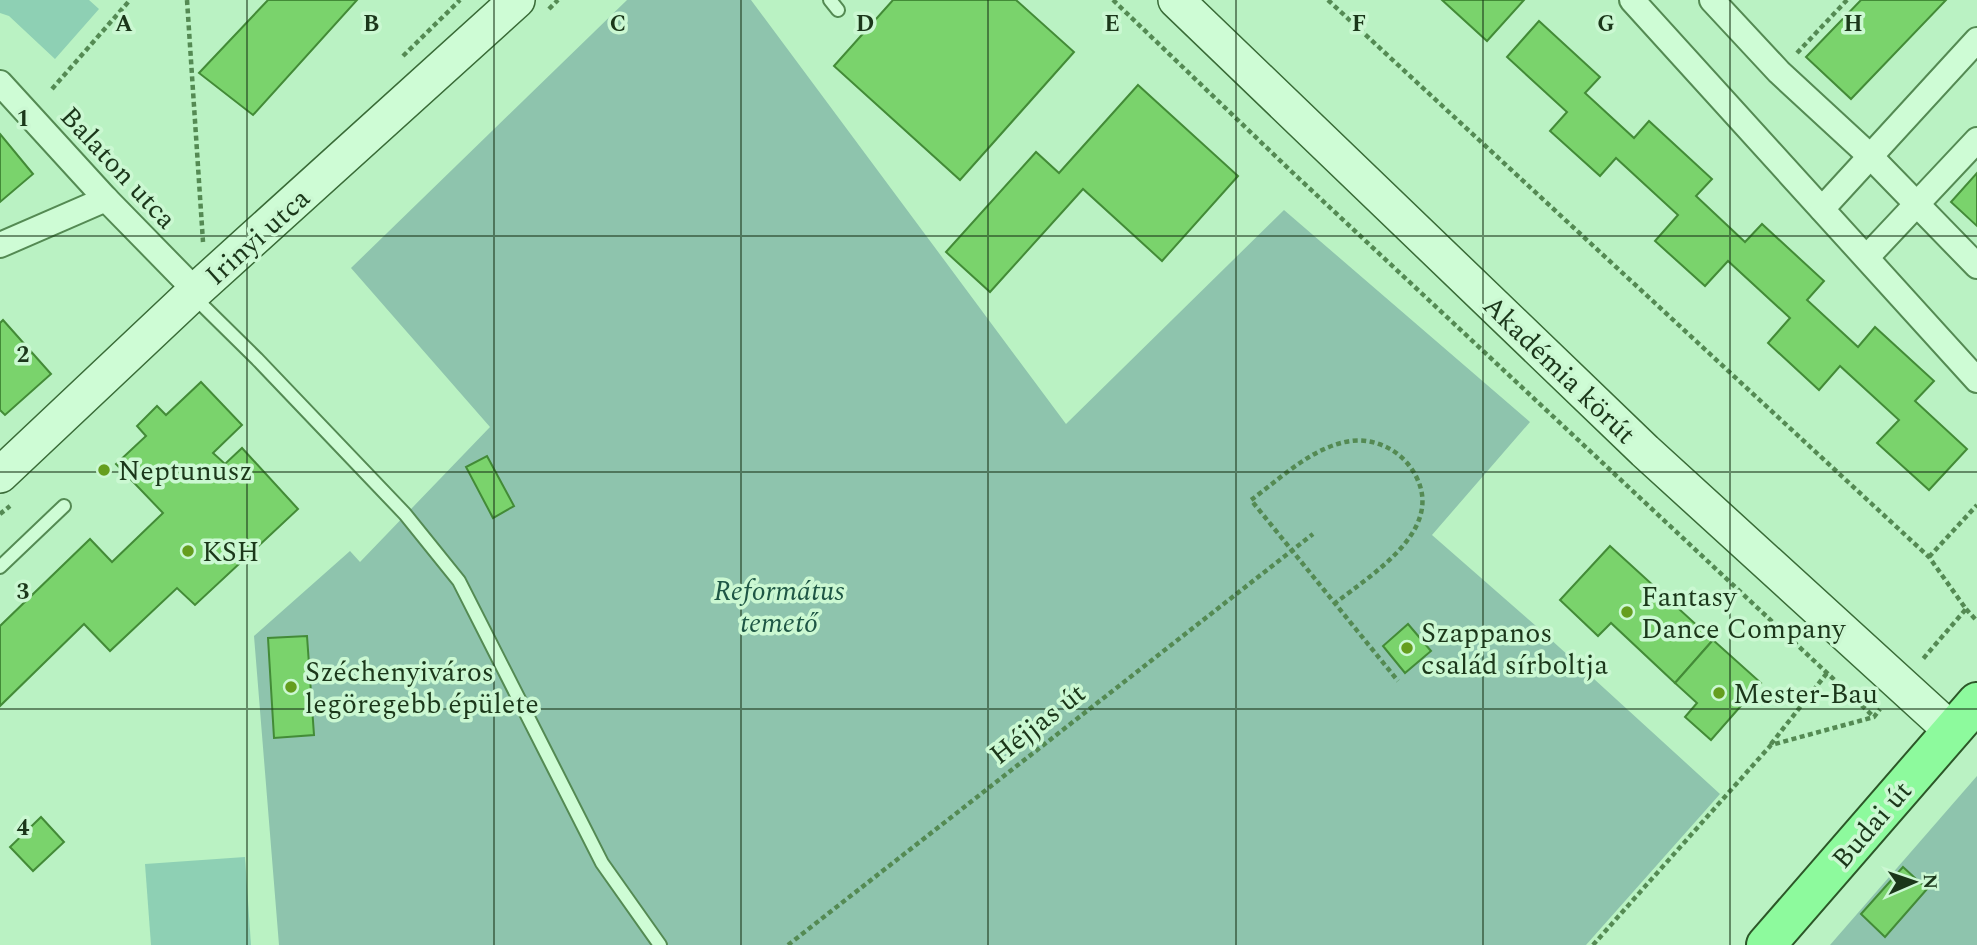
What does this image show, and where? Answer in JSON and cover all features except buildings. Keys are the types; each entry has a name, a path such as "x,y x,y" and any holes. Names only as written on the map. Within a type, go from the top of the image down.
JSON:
{"main road":[{"name":"Budai út","path":"1766,945 1977,702"}],"street":[{"name":"Irinyi utca","path":"0,475 194,293 517,0"},
{"name":"Akadémia körút","path":"1176,0 1645,451 1952,731"},
{"path":"1632,0 1977,380"},
{"path":"1712,0 1779,72 1870,156 1977,266"},
{"path":"1822,209 1977,40"},
{"name":"Balaton utca","path":"0,83 194,293"},
{"path":"1867,257 1977,140"},
{"path":"0,245 107,199"}],"lane":[{"path":"194,293 405,514 459,581 602,863 660,945"},
{"path":"0,566 65,506"}],"path":[{"path":"52,89 130,0"},
{"path":"187,0 204,249"},
{"path":"1113,0 1302,181 1874,717"},
{"path":"1328,0 1929,557 1966,610 1977,621"},
{"path":"1779,72 1847,0"},
{"path":"1334,604 1397,554 1413,534 1422,509 1422,490 1414,472 1400,454 1385,446 1352,441 1332,446 1313,455 1251,500 1334,604 1398,681"},
{"path":"1929,557 1977,505"},
{"name":"Héjjas út","path":"788,945 1312,534"},
{"path":"1771,745 1874,717 1966,610"},
{"path":"1593,945 1771,745 1827,673"}],"green space":[{"path":"0,0 89,0 99,9 55,59 9,16 0,13"},
{"name":"Református temető","path":"627,0 751,0 1066,424 1284,210 1530,422 1432,535 1720,794 1586,945 279,945 254,636 350,551 360,562 490,427 351,268"},
{"path":"1977,776 1977,945 1830,945"},
{"path":"245,857 251,945 151,945 145,864"}],"place":[{"name":"Neptunusz","path":"104,470"},
{"name":"KSH","path":"188,551"},
{"name":"Fantasy Dance Company","path":"1627,612"},
{"name":"Szappanos család sírboltja","path":"1407,648"},
{"name":"Széchenyiváros legöregebb épülete","path":"291,687"},
{"name":"Mester-Bau","path":"1719,693"}]}
